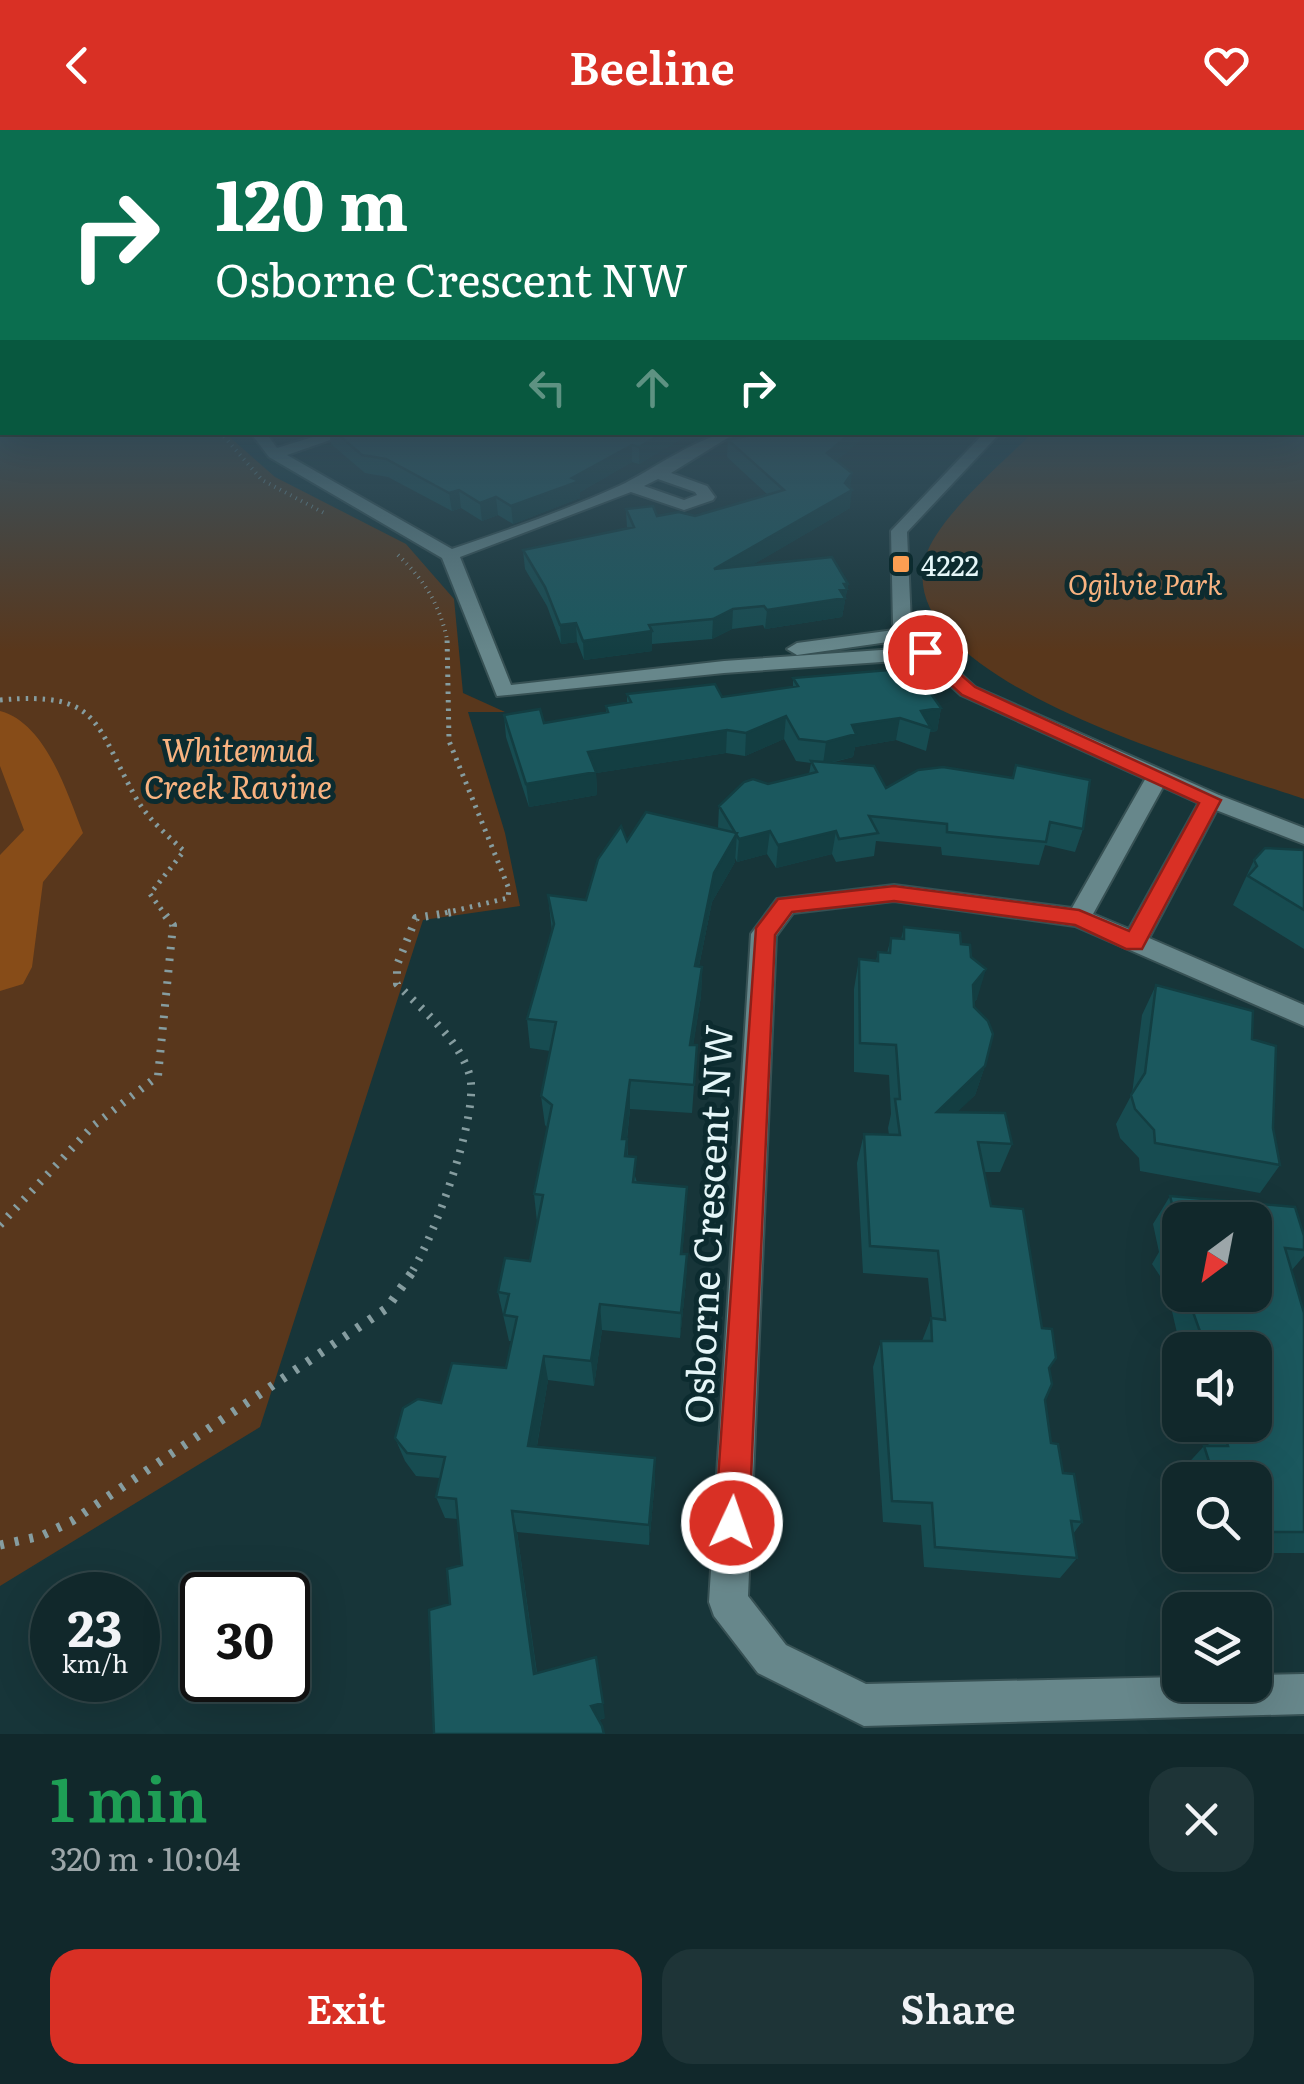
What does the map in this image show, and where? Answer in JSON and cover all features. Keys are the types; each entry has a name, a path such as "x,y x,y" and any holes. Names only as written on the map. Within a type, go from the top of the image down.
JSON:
{"street":[{"path":"357,502 450,556 504,692 724,667 925,652"},
{"path":"450,556 597,502"},
{"path":"926,502 899,530 902,624 925,652 968,691 1211,800 1304,836"},
{"path":"724,667 785,650 909,634"},
{"path":"1079,918 1158,776"},
{"path":"1134,943 1211,800"},
{"name":"Osborne Crescent NW","path":"1304,1016 1079,918 894,894 786,904 764,934 728,1602 772,1659 864,1705 1304,1694"}],"path":[{"path":"303,502 341,520"},
{"path":"0,1545 41,1536 72,1521 387,1308 412,1279 433,1238 471,1076 454,1043 398,984 396,966 416,918 497,904 508,898 509,889 449,741 449,646 441,610 421,577 386,546"},
{"path":"0,700 58,697 90,712 112,742 139,804 184,852 150,894 173,925 158,1076 93,1126 0,1225"}],"green space":[{"name":"Whitemud Creek Ravine","path":"0,502 324,502 406,544 454,599 463,693 505,712 468,712 505,833 520,906 423,920 260,1427 0,1586"},
{"name":"Ogilvie Park","path":"963,502 1304,502 1304,799 1138,743 1070,714 1008,682 958,645 928,604 925,559 931,543"}],"building":[{"path":"743,502 831,502 714,569 832,557 848,584 844,584 847,589 840,590 845,598 767,610 764,606 733,609 713,619 649,625 652,631 583,641 576,623 560,625 545,587 523,550 634,527 626,509 653,506 657,516 679,512 695,516"},
{"path":"889,670 894,678 917,674 941,708 921,711 931,728 900,718 852,725 856,734 826,742 799,739 786,716 746,733 727,730 588,752 596,772 526,784 504,715 540,709 544,723 608,712 606,706 631,702 627,694 715,684 722,697 798,686 793,678"},
{"path":"811,761 874,766 886,788 918,770 943,767 1013,778 1016,765 1090,780 1083,829 1050,822 1046,842 947,832 947,824 869,816 878,833 839,839 836,831 778,845 770,831 739,839 719,806 744,782 753,779 768,784 817,772"},
{"path":"646,812 737,833 714,873 695,966 702,967 690,1045 697,1045 694,1085 630,1080 622,1139 627,1139 625,1156 636,1157 633,1182 687,1187 681,1254 687,1254 681,1313 600,1304 591,1361 544,1356 528,1446 655,1458 649,1525 512,1511 534,1674 596,1657 603,1703 591,1706 604,1734 434,1734 429,1610 450,1604 447,1569 462,1565 456,1499 436,1497 445,1457 407,1453 395,1438 403,1408 418,1399 441,1403 452,1363 506,1368 517,1317 504,1315 509,1294 498,1292 505,1258 530,1261 543,1195 534,1194 552,1105 541,1096 556,1022 527,1019 554,924 548,895 586,900 598,859 621,826 627,841"},
{"path":"1265,848 1304,850 1304,910 1248,876 1257,866 1254,860"},
{"path":"904,927 960,933 961,944 970,945 971,957 986,969 973,985 974,1007 988,1021 993,1034 985,1066 937,1112 1005,1113 1012,1144 978,1142 991,1206 1023,1209 1042,1328 1052,1329 1056,1358 1049,1368 1052,1384 1045,1400 1051,1443 1058,1444 1063,1473 1074,1474 1082,1522 1071,1521 1077,1558 935,1547 932,1503 892,1501 881,1341 932,1341 931,1318 945,1320 938,1251 870,1246 864,1134 900,1135 895,1099 900,1099 896,1045 860,1043 859,959 878,961 878,952 890,953 891,938 904,939"},
{"path":"1156,985 1253,1011 1252,1039 1276,1046 1273,1128 1280,1165 1155,1143 1154,1130 1135,1109 1131,1095 1145,1073"},
{"path":"1170,1196 1238,1202 1172,1202"},
{"path":"1272,1205 1295,1207 1304,1250 1285,1248 1304,1313 1304,1532 1272,1532 1272,1462 1209,1462 1204,1446 1272,1442 1272,1332 1200,1332 1193,1312 1272,1312"}],"waterway":[{"path":"0,727 32,773 54,833 13,878 13,905 0,967"}],"place":[{"name":"4222","path":"901,564"}],"route":[{"path":"732,1523 764,934 786,904 894,894 1079,918 1134,943 1211,800 968,691 925,652"}]}
